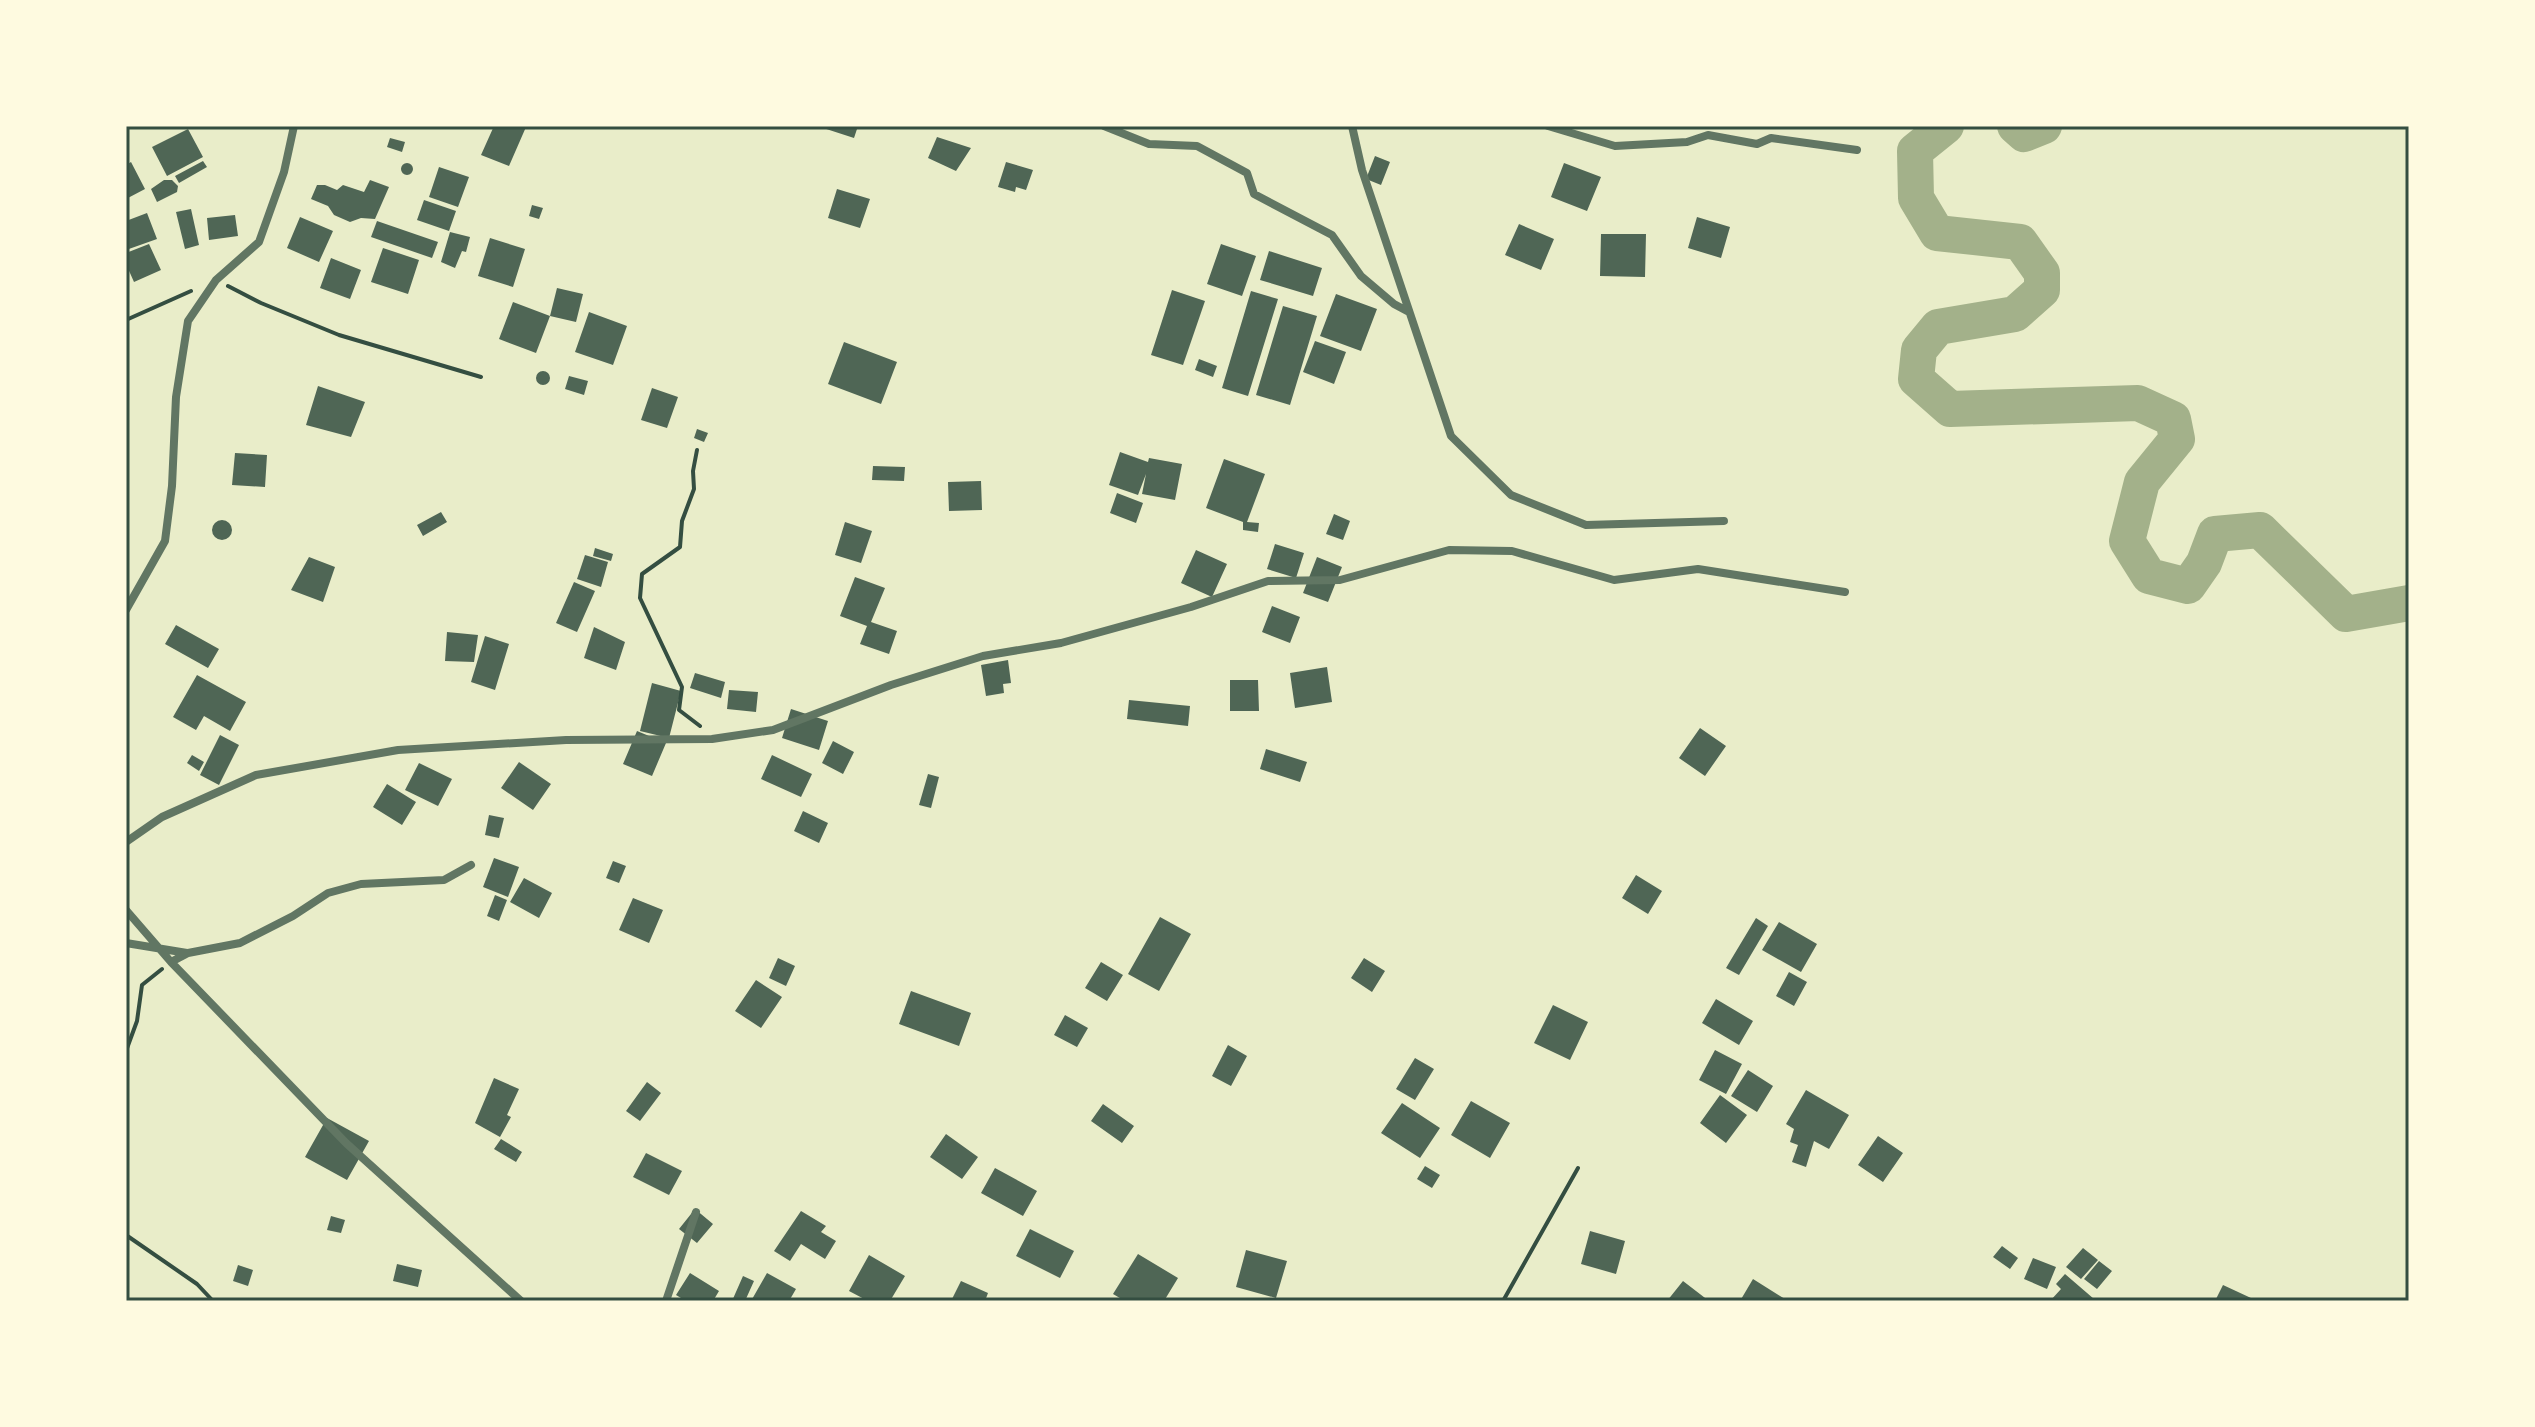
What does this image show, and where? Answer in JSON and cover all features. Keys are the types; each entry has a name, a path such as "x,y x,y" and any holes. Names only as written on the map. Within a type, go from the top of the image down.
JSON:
{"street":[{"path":"126,610 165,541 172,486 176,397 188,321 216,280 259,242 284,172 294,126"},
{"path":"1104,126 1149,144 1197,146 1247,173 1254,194 1332,235 1361,276 1394,304 1409,312"},
{"path":"1352,126 1362,170 1451,436 1511,495 1586,525 1724,521"},
{"path":"1548,126 1615,146 1687,142 1708,135 1757,144 1771,138 1857,150"},
{"path":"126,842 162,817 256,775 398,750 566,740 712,739 773,730 891,685 967,661 1061,643 1191,607 1268,581 1340,580 1449,550 1512,551 1614,580 1698,569 1845,592"},
{"path":"126,943 188,953 240,943 293,916 328,893 361,884 444,880 471,865"},
{"path":"126,910 171,962 346,1143 521,1301"},
{"path":"171,962 188,953"},
{"path":"666,1301 696,1212"}],"path":[{"path":"126,320 216,280 261,303 339,335 481,377"},
{"path":"697,450 694,489 682,521 680,547 642,574 640,598 682,687 679,710 697,722 712,739"},
{"path":"126,1051 137,1021 142,985 171,962"},
{"path":"1503,1301 1578,1168"},
{"path":"126,1235 197,1284 213,1301"}],"building":[{"path":"494,126 526,127 509,166 481,155"},
{"path":"817,126 858,126 854,138"},
{"path":"188,129 203,157 167,176 152,147"},
{"path":"937,137 971,148 956,171 928,158"},
{"path":"390,138 405,142 402,152 387,147"},
{"path":"1375,156 1390,162 1381,185 1366,179"},
{"path":"203,161 207,167 179,183 175,176"},
{"path":"131,162 145,189 126,199 126,165"},
{"path":"1006,162 1033,170 1026,190 1016,187 1015,192 998,187"},
{"path":"407,163 413,169 407,175 401,169"},
{"path":"1564,163 1601,177 1587,211 1551,197"},
{"path":"439,167 469,177 458,207 429,197"},
{"path":"164,180 172,180 178,186 177,192 157,202 151,189"},
{"path":"370,180 389,187 375,219 361,218 350,222 334,215 328,206 311,199 317,185 337,190 343,185 364,192"},
{"path":"837,189 870,199 860,228 828,218"},
{"path":"424,200 456,211 449,231 417,220"},
{"path":"532,205 543,208 539,219 529,216"},
{"path":"191,209 199,245 185,249 176,212"},
{"path":"147,213 157,239 126,250 126,221"},
{"path":"235,215 238,236 209,240 207,218"},
{"path":"300,217 333,231 319,262 287,248"},
{"path":"1697,217 1730,227 1721,258 1688,248"},
{"path":"377,221 438,242 432,258 371,237"},
{"path":"1519,224 1554,239 1541,270 1505,255"},
{"path":"450,232 470,237 466,252 462,251 455,268 441,262"},
{"path":"1601,234 1646,234 1645,277 1600,276"},
{"path":"490,238 525,249 513,287 478,276"},
{"path":"149,244 161,270 134,282 126,264 126,253"},
{"path":"1221,244 1256,256 1242,296 1207,284"},
{"path":"383,248 419,260 408,294 371,282"},
{"path":"1269,251 1322,268 1313,296 1260,280"},
{"path":"331,258 361,270 350,299 320,288"},
{"path":"557,288 583,294 576,322 550,316"},
{"path":"1172,290 1205,301 1183,365 1151,355"},
{"path":"1251,291 1278,299 1248,396 1222,388"},
{"path":"1336,294 1377,309 1361,351 1320,336"},
{"path":"513,302 550,316 536,353 499,339"},
{"path":"1283,306 1317,316 1290,405 1256,395"},
{"path":"589,312 627,326 613,365 575,352"},
{"path":"1315,341 1346,352 1334,384 1303,372"},
{"path":"844,342 897,362 881,404 828,384"},
{"path":"1199,359 1217,366 1213,377 1195,370"},
{"path":"543,371 550,378 543,385 536,378"},
{"path":"569,376 588,381 584,395 565,389"},
{"path":"318,386 365,402 351,437 306,425"},
{"path":"652,388 678,397 667,428 641,420"},
{"path":"697,429 708,433 704,442 694,438"},
{"path":"1120,452 1148,462 1149,458 1182,464 1175,500 1142,494 1146,474 1138,495 1109,485"},
{"path":"235,453 267,455 265,487 232,485"},
{"path":"1224,459 1265,474 1247,522 1259,523 1258,532 1243,530 1243,522 1206,508"},
{"path":"873,466 905,467 904,481 872,480"},
{"path":"981,481 982,510 949,511 948,482"},
{"path":"1117,493 1143,503 1136,523 1110,513"},
{"path":"441,512 447,522 423,536 417,525"},
{"path":"1334,514 1350,521 1343,540 1326,534"},
{"path":"222,520 229,523 232,530 229,537 222,540 215,537 212,530 215,523"},
{"path":"845,522 872,531 861,563 835,555"},
{"path":"1275,544 1304,553 1296,578 1267,569"},
{"path":"595,548 613,554 611,561 593,556"},
{"path":"1196,550 1227,564 1212,597 1181,583"},
{"path":"585,555 608,562 601,587 577,579"},
{"path":"309,557 335,567 323,602 291,590"},
{"path":"1317,557 1342,567 1328,602 1303,593"},
{"path":"855,577 885,588 871,622 897,631 889,654 860,644 867,626 840,616"},
{"path":"574,582 595,591 577,632 556,623"},
{"path":"1272,606 1300,617 1290,643 1262,632"},
{"path":"176,625 219,649 208,668 165,644"},
{"path":"594,627 625,642 616,670 584,658"},
{"path":"447,632 478,635 474,662 445,661"},
{"path":"485,636 509,644 495,690 471,682"},
{"path":"1008,660 1011,683 1003,684 1004,693 986,696 981,665"},
{"path":"1327,667 1332,702 1295,708 1290,673"},
{"path":"695,673 725,682 721,698 690,688"},
{"path":"197,675 246,702 230,731 204,716 196,730 173,717"},
{"path":"1230,680 1258,680 1259,711 1230,711"},
{"path":"652,683 681,691 669,738 640,731"},
{"path":"729,690 758,692 756,712 727,709"},
{"path":"1129,700 1190,706 1188,726 1127,719"},
{"path":"791,709 828,721 819,750 782,738"},
{"path":"1700,728 1726,746 1705,776 1679,758"},
{"path":"637,731 666,743 652,776 623,764"},
{"path":"220,735 239,745 219,785 200,775"},
{"path":"833,741 854,752 843,774 822,763"},
{"path":"1266,749 1307,762 1300,782 1260,769"},
{"path":"192,755 204,762 199,771 187,763"},
{"path":"772,755 812,774 801,797 761,779"},
{"path":"519,762 551,784 533,810 501,788"},
{"path":"419,763 452,779 438,806 405,790"},
{"path":"928,774 939,777 931,808 919,805"},
{"path":"387,784 416,802 402,825 373,807"},
{"path":"803,811 828,823 819,843 794,831"},
{"path":"489,815 504,818 499,838 485,835"},
{"path":"494,858 519,867 508,897 483,887"},
{"path":"613,861 626,866 619,883 606,878"},
{"path":"1636,875 1662,891 1648,914 1622,898"},
{"path":"524,878 552,893 539,918 510,902"},
{"path":"495,895 507,900 499,921 487,916"},
{"path":"633,898 663,910 649,943 619,930"},
{"path":"1160,917 1191,934 1159,991 1128,974"},
{"path":"1756,918 1768,926 1739,975 1726,968"},
{"path":"1779,922 1817,944 1801,972 1762,950"},
{"path":"778,958 795,966 786,986 769,978"},
{"path":"1364,958 1385,971 1372,992 1351,978"},
{"path":"1101,962 1123,975 1107,1001 1085,988"},
{"path":"1789,972 1807,982 1794,1006 1776,996"},
{"path":"756,980 782,997 761,1028 735,1011"},
{"path":"911,991 971,1013 959,1046 899,1024"},
{"path":"1716,999 1753,1021 1739,1045 1702,1023"},
{"path":"1553,1005 1588,1022 1570,1060 1534,1043"},
{"path":"1065,1015 1088,1028 1077,1047 1054,1035"},
{"path":"1228,1045 1247,1056 1231,1086 1212,1076"},
{"path":"1715,1050 1742,1064 1726,1094 1699,1080"},
{"path":"1415,1058 1434,1069 1415,1100 1396,1089"},
{"path":"1748,1070 1773,1086 1757,1112 1731,1096"},
{"path":"494,1078 519,1089 507,1115 511,1117 500,1137 475,1123"},
{"path":"647,1082 661,1093 640,1121 626,1111"},
{"path":"1806,1090 1849,1115 1829,1149 1814,1141 1806,1167 1792,1162 1798,1145 1790,1142 1794,1129 1786,1124"},
{"path":"1720,1095 1747,1115 1726,1143 1700,1123"},
{"path":"1471,1101 1510,1123 1490,1158 1451,1135"},
{"path":"1402,1103 1440,1128 1420,1158 1381,1133"},
{"path":"1103,1104 1134,1126 1122,1143 1091,1121"},
{"path":"327,1118 369,1141 347,1180 305,1157"},
{"path":"946,1134 978,1157 962,1179 930,1157"},
{"path":"1878,1136 1903,1153 1883,1182 1858,1165"},
{"path":"501,1139 522,1152 516,1162 494,1149"},
{"path":"646,1153 682,1171 669,1195 633,1177"},
{"path":"1425,1166 1440,1175 1432,1188 1417,1179"},
{"path":"995,1168 1037,1191 1023,1216 981,1193"},
{"path":"695,1209 713,1224 697,1243 679,1229"},
{"path":"801,1211 826,1226 821,1232 836,1241 825,1259 801,1244 790,1261 774,1251"},
{"path":"331,1216 345,1220 341,1233 327,1230"},
{"path":"1030,1229 1074,1251 1060,1278 1016,1256"},
{"path":"1590,1231 1625,1241 1616,1274 1581,1264"},
{"path":"2002,1246 2018,1258 2010,1269 1993,1257"},
{"path":"2083,1248 2098,1260 2081,1279 2066,1267"},
{"path":"1246,1250 1287,1261 1276,1298 1236,1287"},
{"path":"1138,1254 1178,1278 1164,1301 1125,1301 1113,1294"},
{"path":"869,1255 905,1276 890,1301 868,1301 849,1291"},
{"path":"2033,1258 2056,1267 2047,1289 2024,1279"},
{"path":"2099,1261 2112,1271 2097,1289 2084,1279"},
{"path":"397,1264 422,1270 418,1287 393,1281"},
{"path":"238,1265 253,1270 248,1286 233,1281"},
{"path":"690,1273 719,1291 713,1301 686,1301 676,1295"},
{"path":"767,1273 796,1289 789,1301 751,1301"},
{"path":"2065,1274 2094,1299 2050,1301 2061,1289 2056,1284"},
{"path":"743,1276 754,1281 745,1301 732,1301"},
{"path":"1753,1279 1785,1299 1784,1301 1740,1301"},
{"path":"961,1281 988,1293 985,1301 951,1301"},
{"path":"1683,1281 1709,1301 1667,1301"},
{"path":"2223,1285 2251,1298 2250,1301 2215,1301"}],"waterway":[{"path":"1946,126 1915,151 1916,198 1937,233 2020,242 2042,273 2042,290 2015,314 1938,327 1919,350 1916,379 1950,409 2138,403 2173,419 2177,439 2142,482 2127,541 2149,576 2188,586 2204,563 2215,534 2260,530 2346,614 2409,603"},
{"path":"2015,126 2024,134 2044,126"}]}
